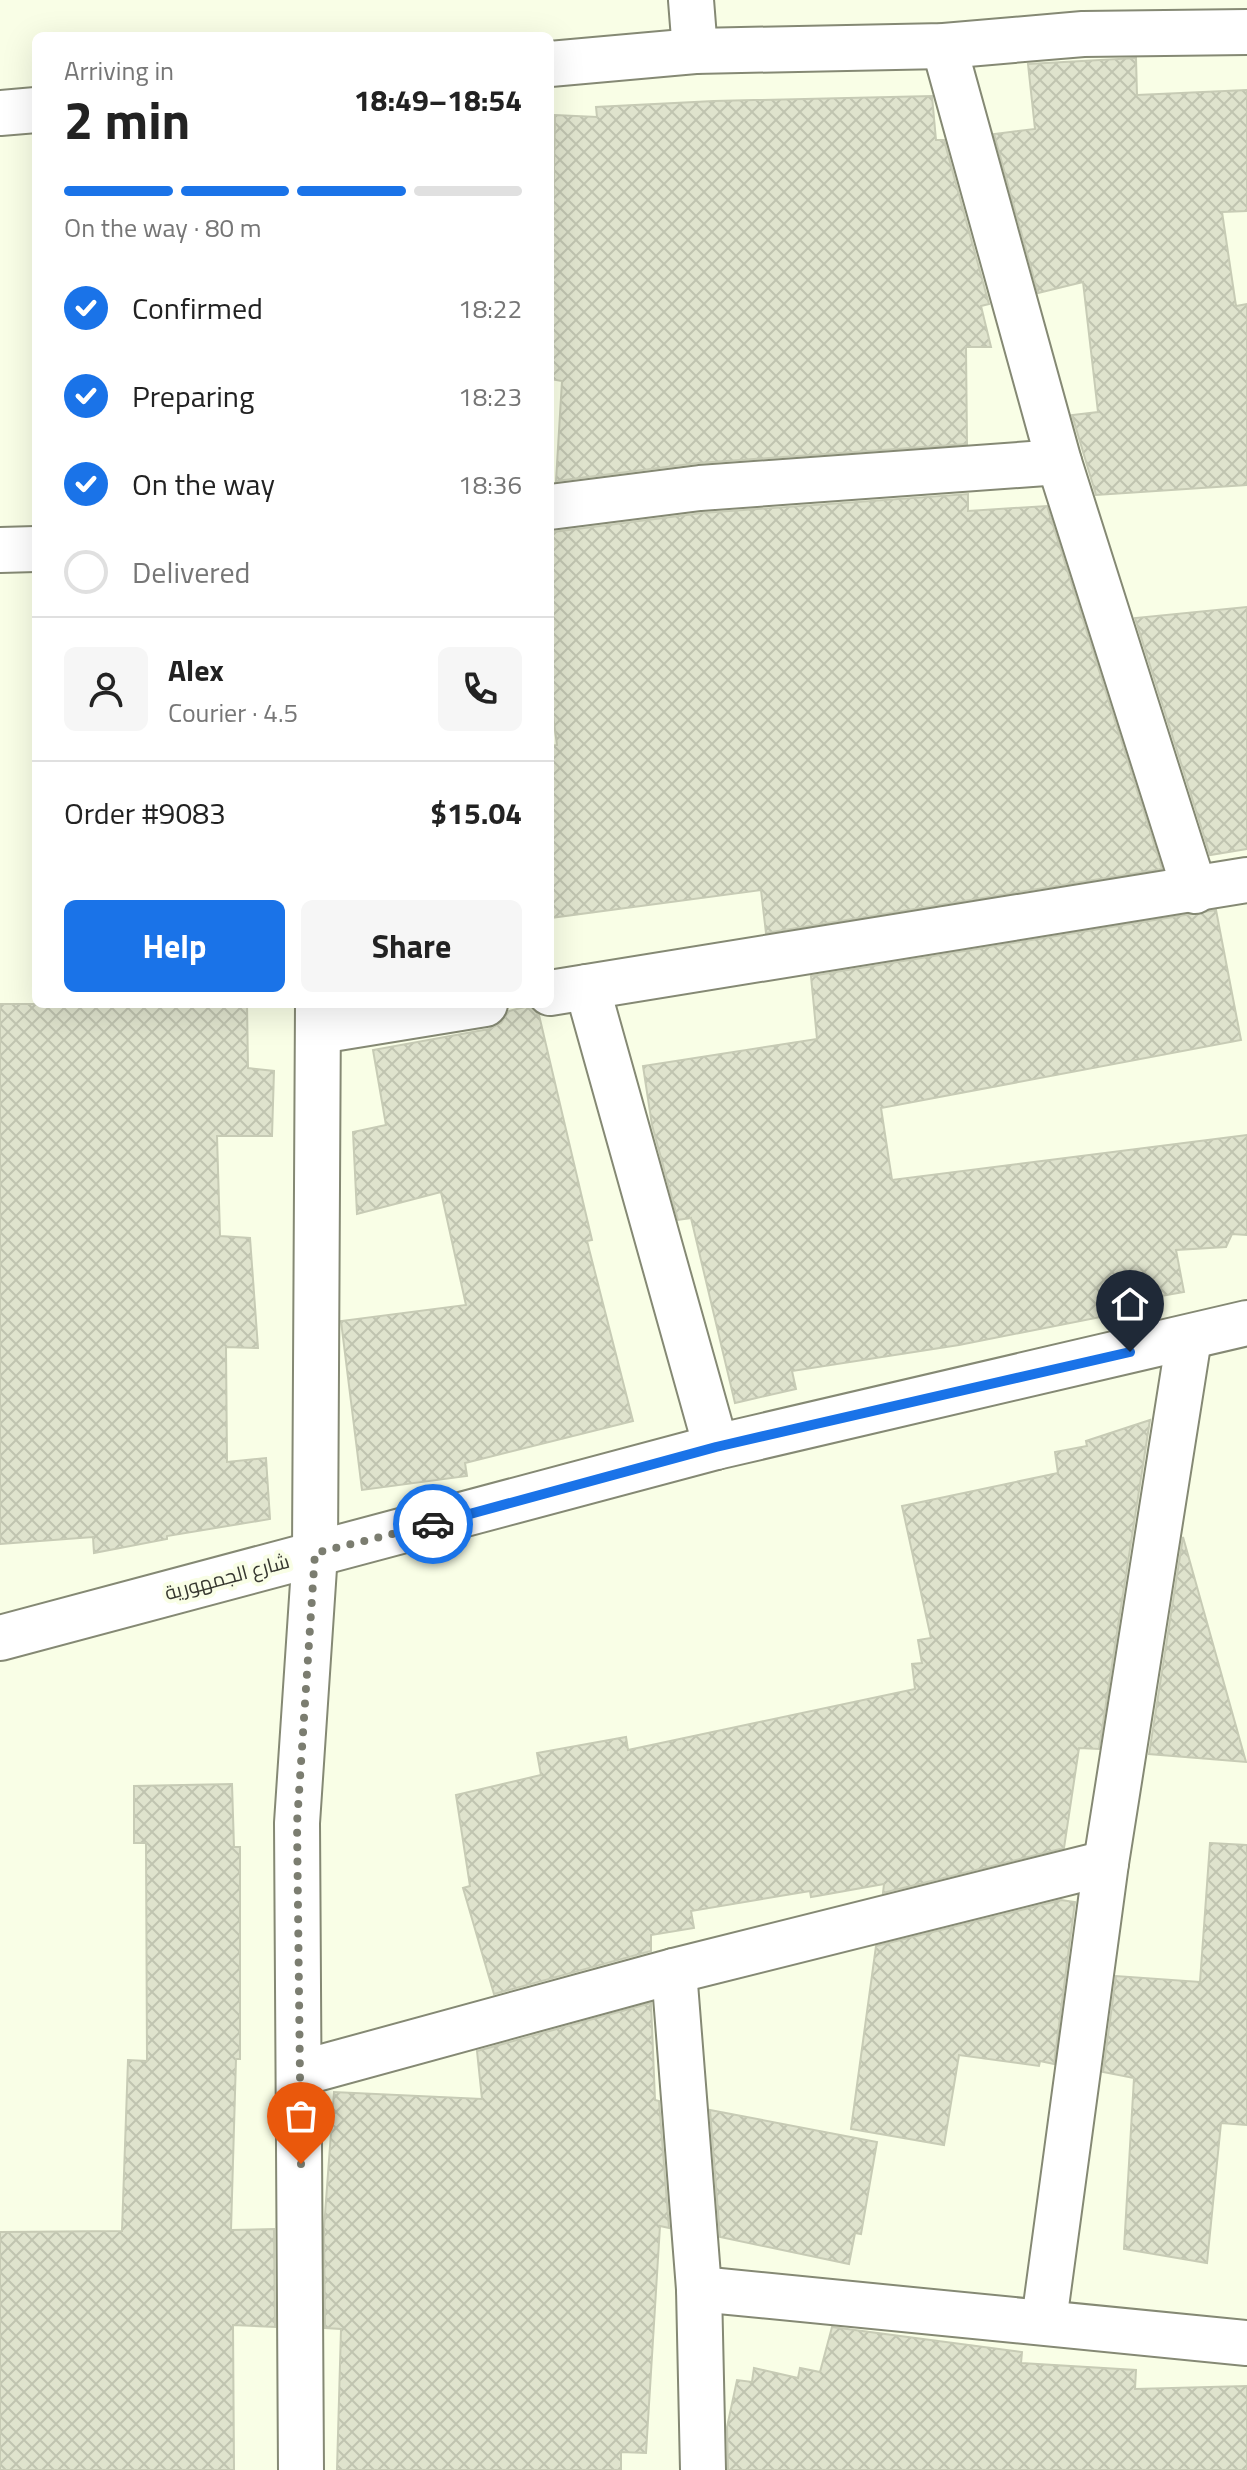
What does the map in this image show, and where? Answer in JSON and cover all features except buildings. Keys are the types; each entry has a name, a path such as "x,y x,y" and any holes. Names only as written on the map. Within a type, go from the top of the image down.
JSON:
{"street":[{"path":"691,0 695,51"},
{"path":"554,64 695,51 944,46 1083,34 1247,32"},
{"path":"944,46 1059,462 1195,891"},
{"path":"0,113 32,110"},
{"path":"554,506 700,488 1059,462"},
{"path":"0,550 32,549"},
{"path":"716,1447 568,990 1195,891 1247,880"},
{"path":"301,2470 301,2073 297,1823 315,1553 319,1018 438,1008"},
{"name":"شارع الجمهورية","path":"0,1638 716,1447 1247,1323"},
{"path":"1044,2321 1106,1863 1189,1338"},
{"path":"301,2073 674,1971 1106,1863"},
{"path":"674,1971 699,2289 703,2470"},
{"path":"699,2289 1247,2343"}],"way so far":[{"path":"301,2164 297,1823 315,1553 433,1524"}],"route":[{"path":"433,1524 716,1447 1130,1352"}]}
